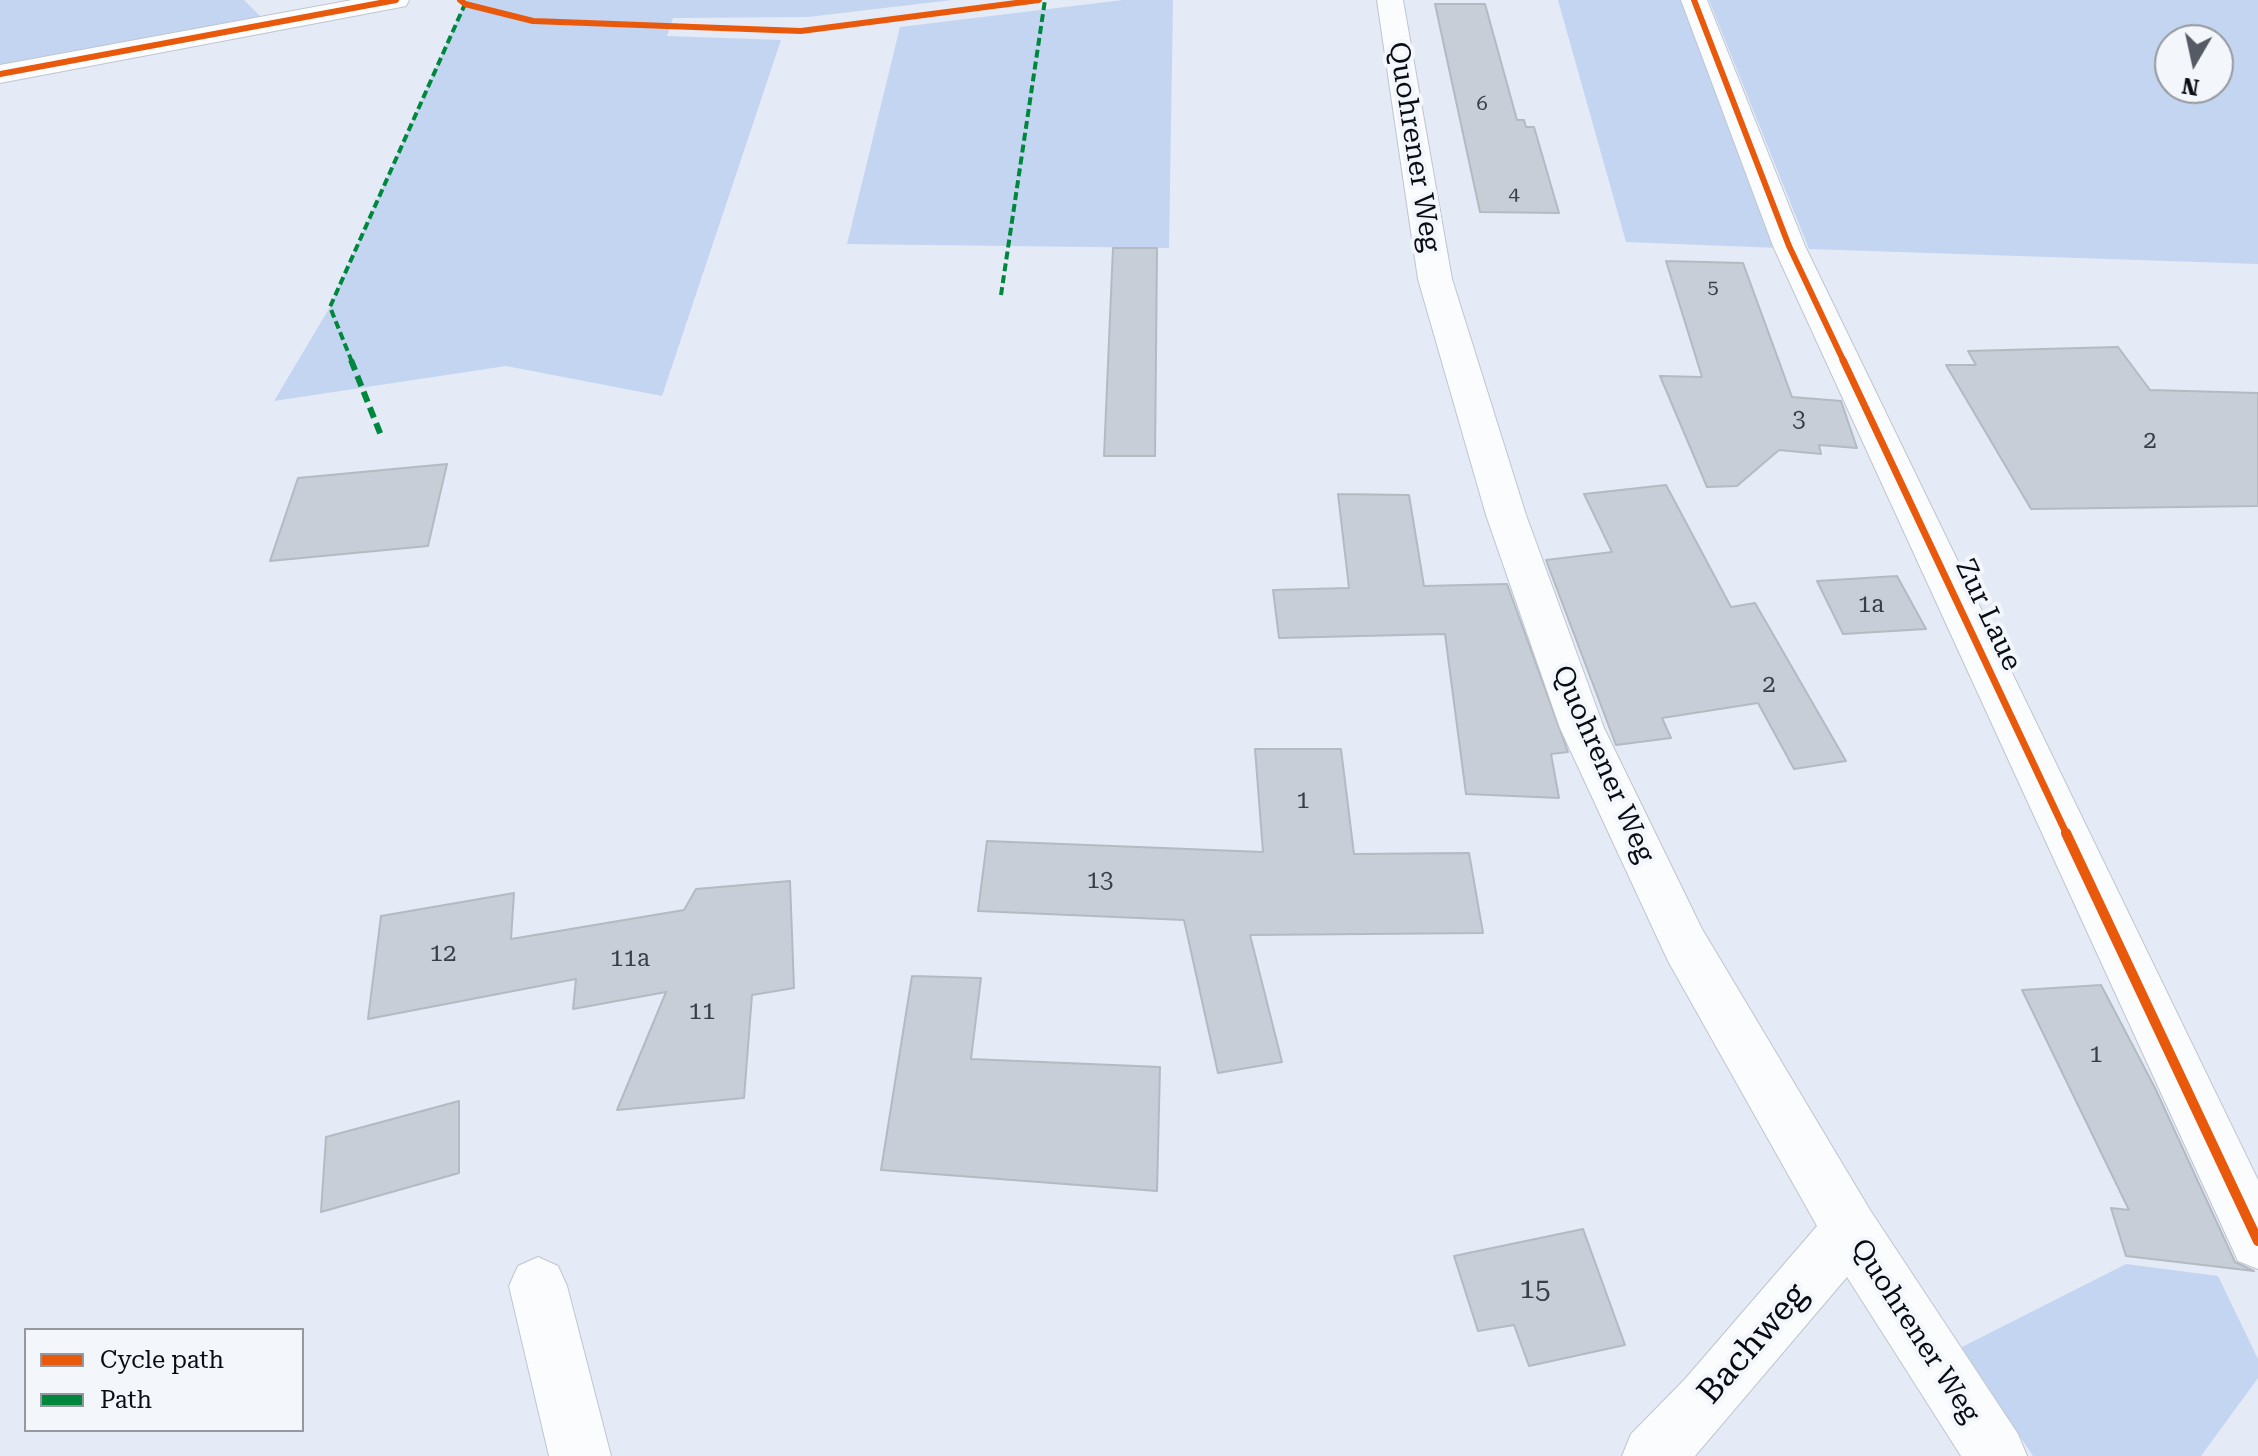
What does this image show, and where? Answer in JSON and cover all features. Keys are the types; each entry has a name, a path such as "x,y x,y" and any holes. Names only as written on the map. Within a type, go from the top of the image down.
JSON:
{"street":[{"path":"244,0 267,24"},
{"path":"0,74 396,0"},
{"name":"Quohrener Weg","path":"1390,0 1435,279 1506,515 1582,728 1685,945 1850,1230 1996,1456"},
{"name":"Zur Laue","path":"1694,0 1789,246 2258,1241"},
{"name":"Bachweg","path":"1653,1456 1706,1400 1850,1230"},
{"path":"538,1286 580,1456"}],"shaded area":[{"path":"0,0 244,0 261,17 0,65"},
{"path":"460,0 952,0 808,17 673,18 667,36 781,40 662,396 506,366 274,401 330,307 464,5"},
{"path":"1123,0 1173,0 1169,248 847,244 900,27"},
{"path":"1558,0 1684,0 1779,248 1626,242"},
{"path":"1709,0 2258,0 2258,264 1809,249"},
{"path":"2126,1264 2218,1276 2258,1359 2258,1378 2201,1456 2033,1456 1960,1348"}],"building":[{"path":"1435,4 1485,4 1517,120 1524,120 1526,127 1534,127 1559,213 1480,212"},
{"path":"1113,248 1157,248 1155,456 1104,456"},
{"path":"1666,261 1743,263 1792,397 1841,401 1857,448 1819,445 1821,454 1779,450 1737,486 1707,487 1660,376 1702,377"},
{"path":"2118,347 2150,390 2258,393 2258,506 2031,509 1946,365 1976,365 1968,351"},
{"path":"447,464 428,546 270,561 298,478"},
{"path":"1666,485 1731,607 1755,603 1846,761 1794,769 1758,703 1662,718 1671,738 1616,745 1546,560 1612,552 1584,494"},
{"path":"1338,494 1409,495 1424,586 1507,584 1568,752 1551,754 1559,798 1466,794 1445,634 1279,638 1273,590 1349,588"},
{"path":"1897,576 1926,629 1843,634 1817,581"},
{"path":"1255,749 1341,749 1354,854 1469,853 1483,933 1250,935 1282,1062 1218,1073 1184,920 978,911 987,841 1263,852"},
{"path":"790,881 794,988 752,995 744,1098 617,1110 666,992 573,1009 576,979 368,1019 381,916 514,893 511,939 684,910 696,889"},
{"path":"912,976 981,978 971,1059 1160,1067 1157,1191 881,1170"},
{"path":"2101,985 2155,1088 2235,1262 2254,1271 2126,1256 2111,1208 2129,1210 2022,990"},
{"path":"459,1101 459,1173 321,1212 326,1137"},
{"path":"1583,1229 1625,1345 1529,1366 1514,1325 1478,1331 1454,1256"}],"marked path":[{"path":"1001,295 1045,0"},
{"path":"382,438 330,307 465,4"}],"cycle path":[{"path":"0,74 396,0"},
{"path":"460,0 465,4 533,21 801,31 1039,0"},
{"path":"1694,0 1789,246 2258,1241"}]}
